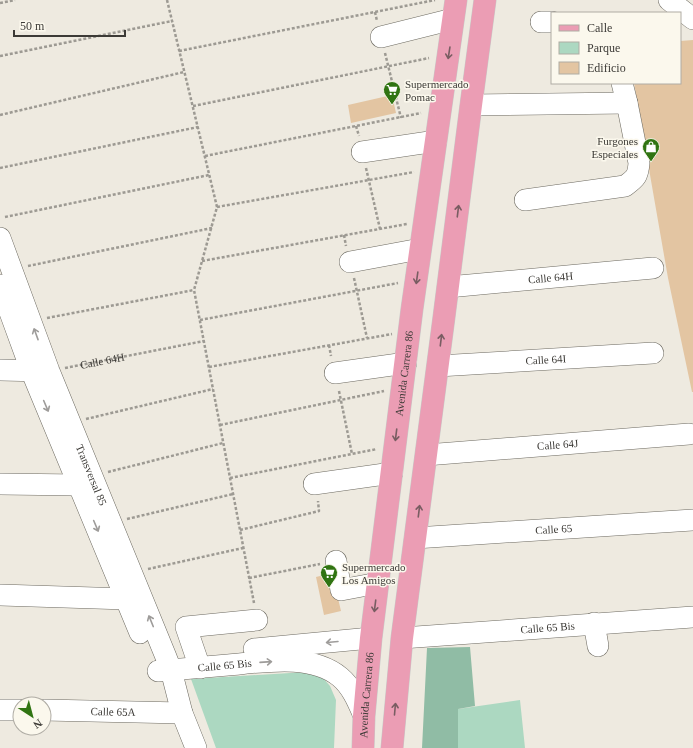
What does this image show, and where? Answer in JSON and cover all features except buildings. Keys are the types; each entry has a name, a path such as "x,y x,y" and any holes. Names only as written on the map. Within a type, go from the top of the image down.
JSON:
{"main road":[{"path":"392,748 402,638 486,0"},
{"name":"Avenida Carrera 86","path":"363,748 364,716 371,638 420,249 454,10"}],"street":[{"path":"669,0 693,19"},
{"path":"380,37 454,10"},
{"path":"471,105 624,93 639,163 638,172 634,179 625,186 524,200"},
{"path":"362,152 436,141"},
{"name":"Transversal 85","path":"0,238 40,371 70,423 86,481 111,523 132,573 161,664"},
{"path":"350,262 420,249"},
{"name":"Calle 64H","path":"448,287 652,268"},
{"name":"Transversal 85","path":"0,285 40,371 86,481 127,599 161,664 196,748"},
{"name":"Calle 64I","path":"438,366 653,353"},
{"path":"335,373 406,363"},
{"path":"0,370 40,371"},
{"name":"Calle 64J","path":"426,455 689,434"},
{"path":"314,484 392,473"},
{"path":"0,484 86,481"},
{"name":"Calle 65","path":"415,538 693,520"},
{"path":"336,561 341,590 378,583"},
{"path":"0,595 127,599"},
{"name":"Calle 65 Bis","path":"402,638 693,616"},
{"path":"198,661 186,627 257,620"},
{"path":"594,623 598,646"},
{"name":"Calle 65 Bis","path":"161,664 198,661 371,638"},
{"name":"Calle 65 Bis","path":"198,661 290,661 315,665 329,670 340,677 354,695 364,716"},
{"path":"0,710 12,710"},
{"name":"Calle 65A","path":"52,710 182,713"}],"path":[{"path":"0,3 15,0"},
{"path":"167,0 217,207 194,290 257,620"},
{"path":"179,51 422,1 435,0"},
{"path":"374,12 400,118"},
{"path":"0,56 172,22"},
{"path":"193,106 431,58"},
{"path":"0,115 184,72"},
{"path":"205,156 424,113"},
{"path":"356,126 380,229"},
{"path":"0,168 198,128"},
{"path":"217,207 416,171"},
{"path":"5,217 209,175"},
{"path":"202,261 409,223"},
{"path":"23,267 212,228"},
{"path":"344,235 367,338"},
{"path":"200,320 401,283"},
{"path":"42,319 194,290"},
{"path":"209,367 394,333"},
{"name":"Calle 64H","path":"40,371 204,342"},
{"path":"329,345 352,454"},
{"path":"70,423 213,389"},
{"path":"220,425 386,391"},
{"path":"86,481 223,443"},
{"path":"230,478 379,448"},
{"path":"111,523 233,494"},
{"path":"240,530 320,511"},
{"path":"132,573 243,548"},
{"path":"249,578 336,561"}],"green space":[{"path":"470,647 475,706 458,709 458,748 422,748 427,648"},
{"path":"306,672 323,678 330,686 336,700 334,748 216,748 191,679"},
{"path":"520,700 525,748 458,748 458,709"}],"place":[{"name":"Supermercado Pomac","path":"392,105"},
{"name":"Furgones Especiales","path":"651,162"},
{"name":"Supermercado Los Amigos","path":"329,588"}]}
